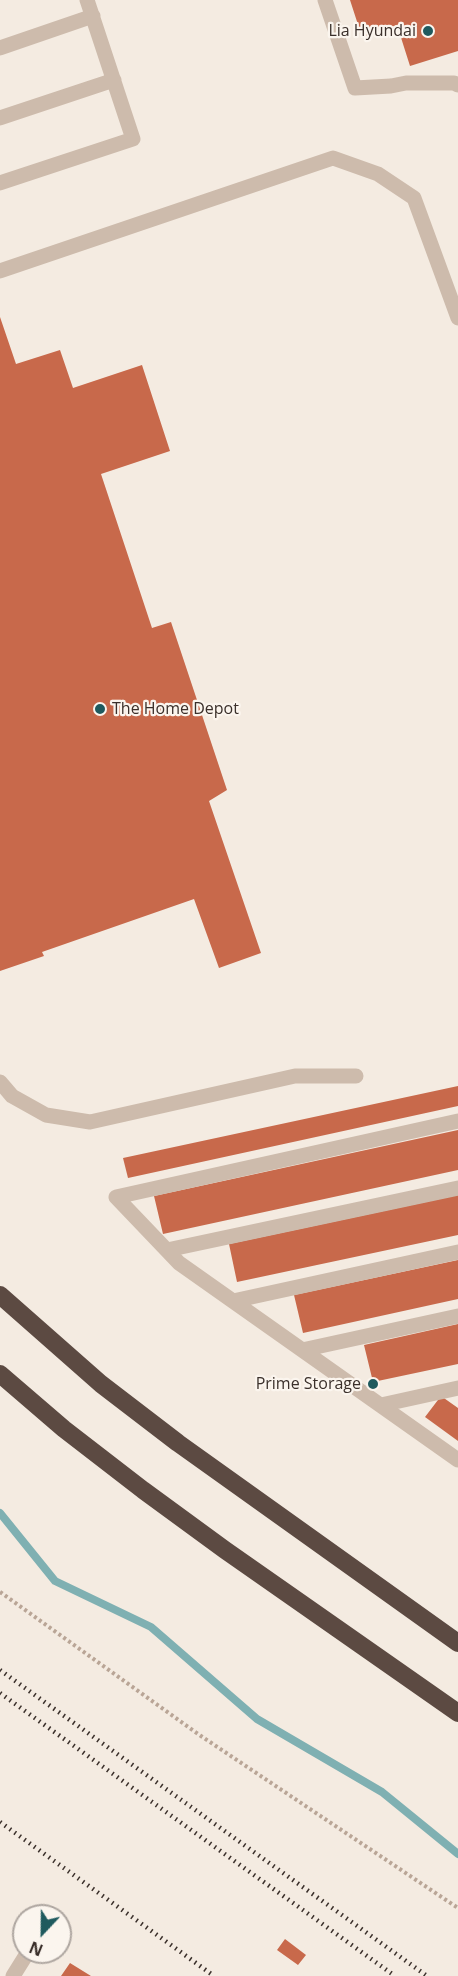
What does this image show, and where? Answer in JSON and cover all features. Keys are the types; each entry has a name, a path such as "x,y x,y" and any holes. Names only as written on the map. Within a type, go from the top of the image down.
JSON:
{"highway":[{"path":"0,1295 100,1384 178,1443 458,1643"},
{"path":"0,1374 64,1429 143,1490 458,1713"}],"lane":[{"path":"0,183 133,139 87,0"},
{"path":"325,0 355,88 406,83 454,83 458,85"},
{"path":"0,48 93,16"},
{"path":"0,118 114,80"},
{"path":"0,271 333,158 378,174 414,198 458,318"},
{"path":"0,1082 12,1096 46,1116 90,1122 295,1076 356,1076"},
{"path":"458,1121 116,1197 179,1263 458,1460"},
{"path":"167,1250 458,1188"},
{"path":"233,1301 458,1252"},
{"path":"302,1350 458,1316"},
{"path":"381,1405 455,1390"}],"path":[{"path":"0,1592 201,1736 458,1908"}],"building":[{"name":"Lia Hyundai","path":"350,0 458,0 458,51 410,66 397,25 362,37"},
{"name":"The Home Depot","path":"0,317 16,364 60,350 73,388 142,365 170,451 101,474 152,628 171,622 227,790 209,801 261,953 219,968 194,899 42,952 44,956 0,971"},
{"path":"458,1086 458,1106 128,1178 123,1158"},
{"path":"458,1130 458,1170 163,1234 154,1196"},
{"path":"458,1195 458,1235 237,1282 229,1244"},
{"path":"458,1260 458,1299 303,1333 294,1295"},
{"path":"458,1324 458,1364 373,1382 364,1345"},
{"path":"441,1396 458,1408 458,1441 425,1417"},
{"path":"285,1939 306,1955 298,1965 277,1950"},
{"path":"72,1964 91,1976 61,1976"}],"waterway":[{"path":"0,1513 55,1581 151,1627 257,1719 382,1792 458,1854"}],"railway":[{"path":"0,1670 427,1976"},
{"path":"0,1693 395,1976"},
{"path":"0,1822 214,1976"}],"place":[{"name":"Lia Hyundai","path":"428,31"},
{"name":"The Home Depot","path":"100,709"},
{"name":"Prime Storage","path":"373,1384"}]}
